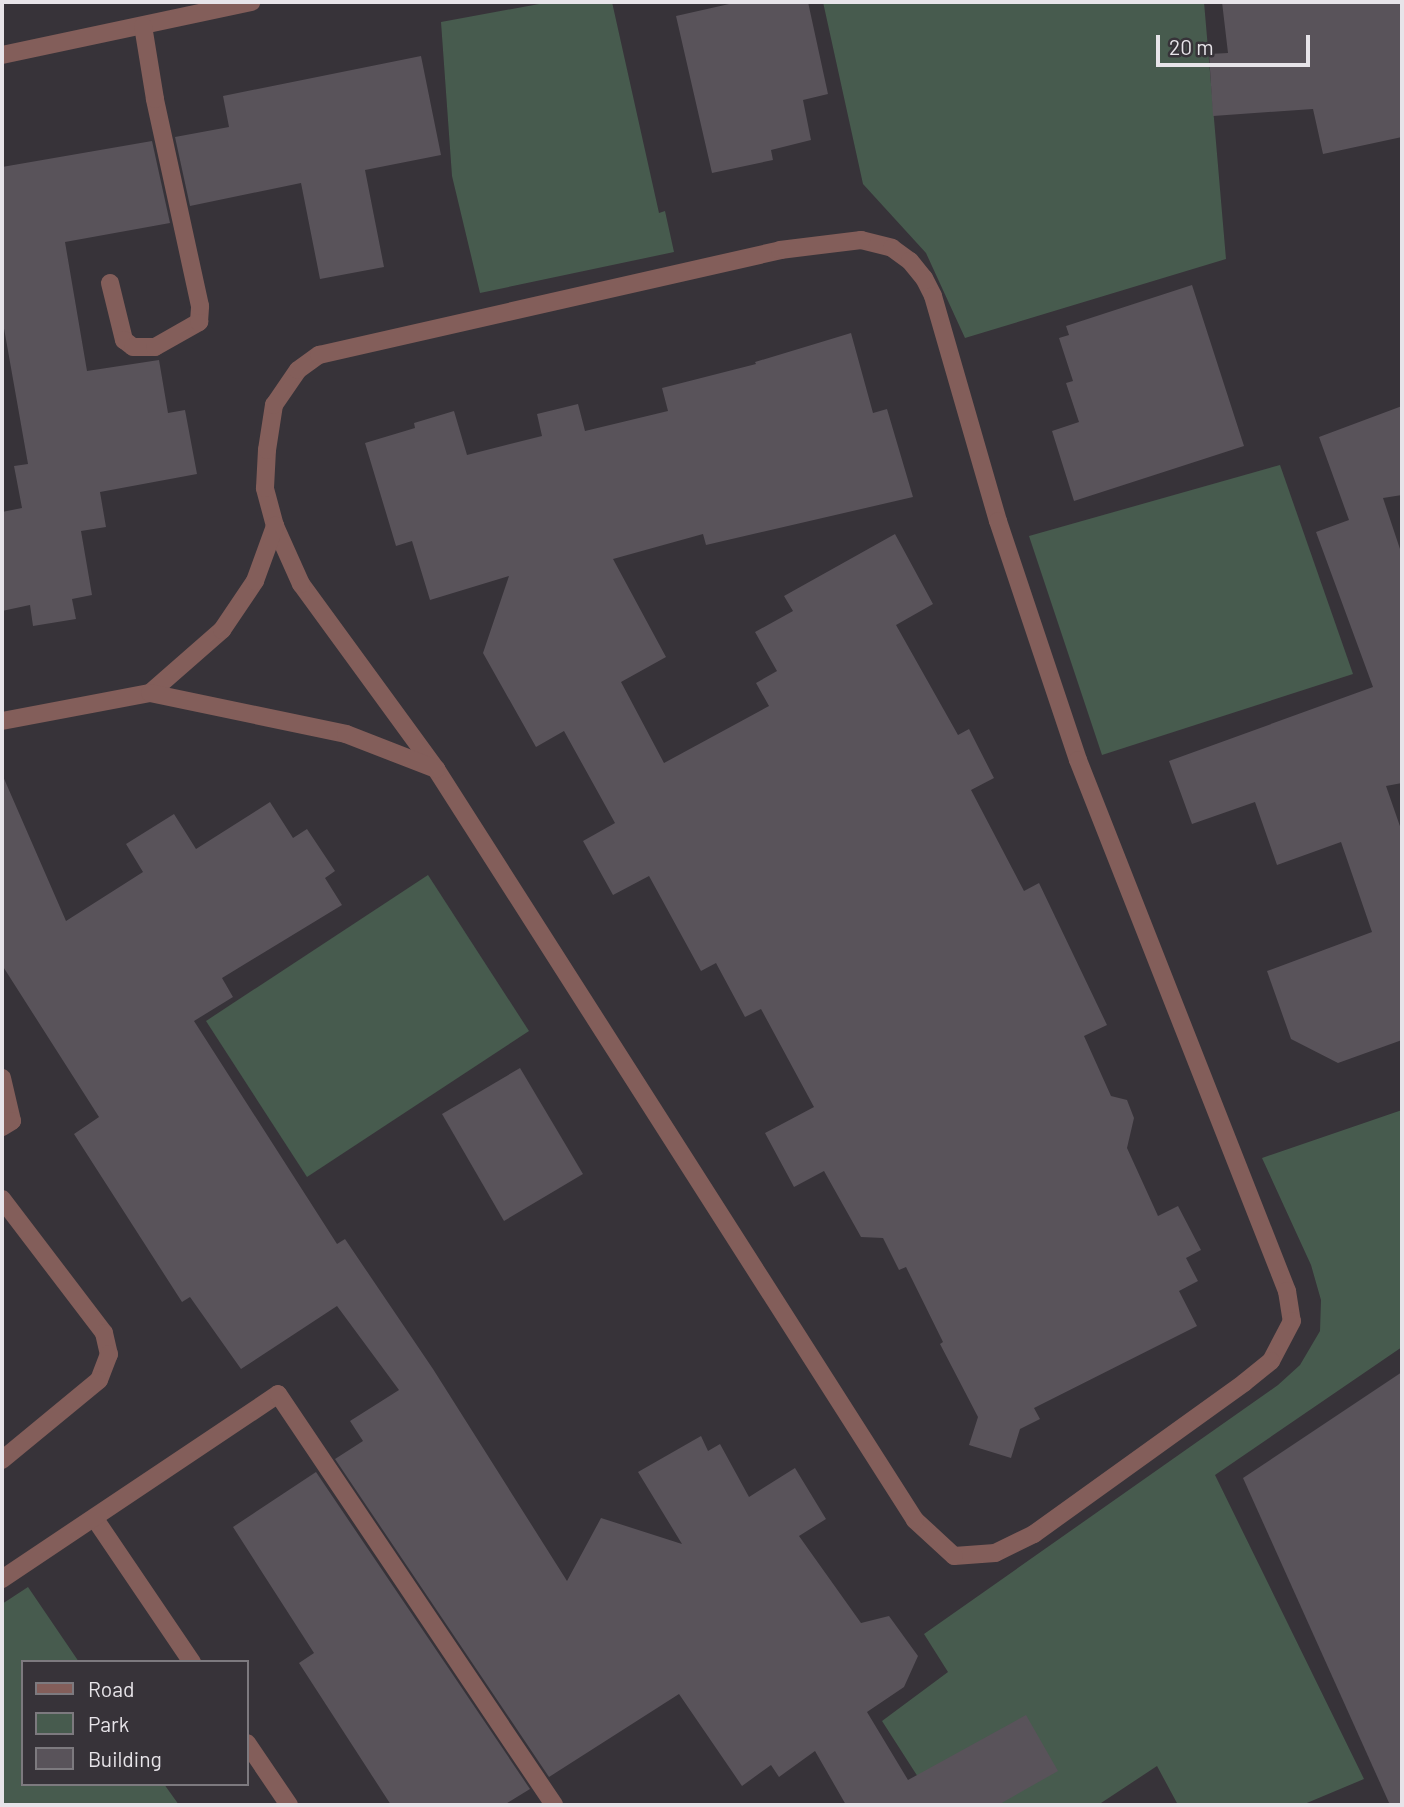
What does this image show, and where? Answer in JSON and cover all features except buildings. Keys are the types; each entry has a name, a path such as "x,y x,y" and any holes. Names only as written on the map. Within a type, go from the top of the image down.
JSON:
{"street":[{"path":"2,55 251,2"},
{"path":"110,283 124,340 133,347 155,347 199,322 200,306 155,99 144,26"},
{"path":"861,240 892,248 910,261 924,278 933,296 999,522 1078,760 1287,1291 1292,1321 1271,1362 1034,1534 995,1553 954,1556 915,1520 436,769 301,584 275,526 265,488 267,450 274,405 298,370 319,355 780,250 861,240"},
{"path":"150,692 222,630 255,581 275,526"},
{"path":"2,720 150,692 346,734 436,769"},
{"path":"2,1078 12,1121 2,1127"},
{"path":"2,1199 104,1332 109,1354 99,1380 2,1460"},
{"path":"2,1579 278,1394 554,1805"},
{"path":"95,1519 191,1660"},
{"path":"248,1744 289,1805"}],"green space":[{"path":"550,2 612,2 659,213 665,211 674,252 480,293 452,176 441,22"},
{"path":"823,2 1204,2 1226,259 965,338 926,253 863,184"},
{"path":"1280,465 1353,674 1102,755 1029,536"},
{"path":"428,875 529,1031 307,1177 206,1021"},
{"path":"1402,1110 1402,1347 1215,1475 1364,1779 1302,1805 1178,1805 1157,1766 1098,1805 936,1805 882,1721 948,1672 924,1634 1278,1385 1300,1365 1320,1331 1321,1300 1311,1265 1262,1158"},
{"path":"28,1587 78,1660 21,1660 21,1786 165,1786 179,1805 2,1805 2,1604"}]}
